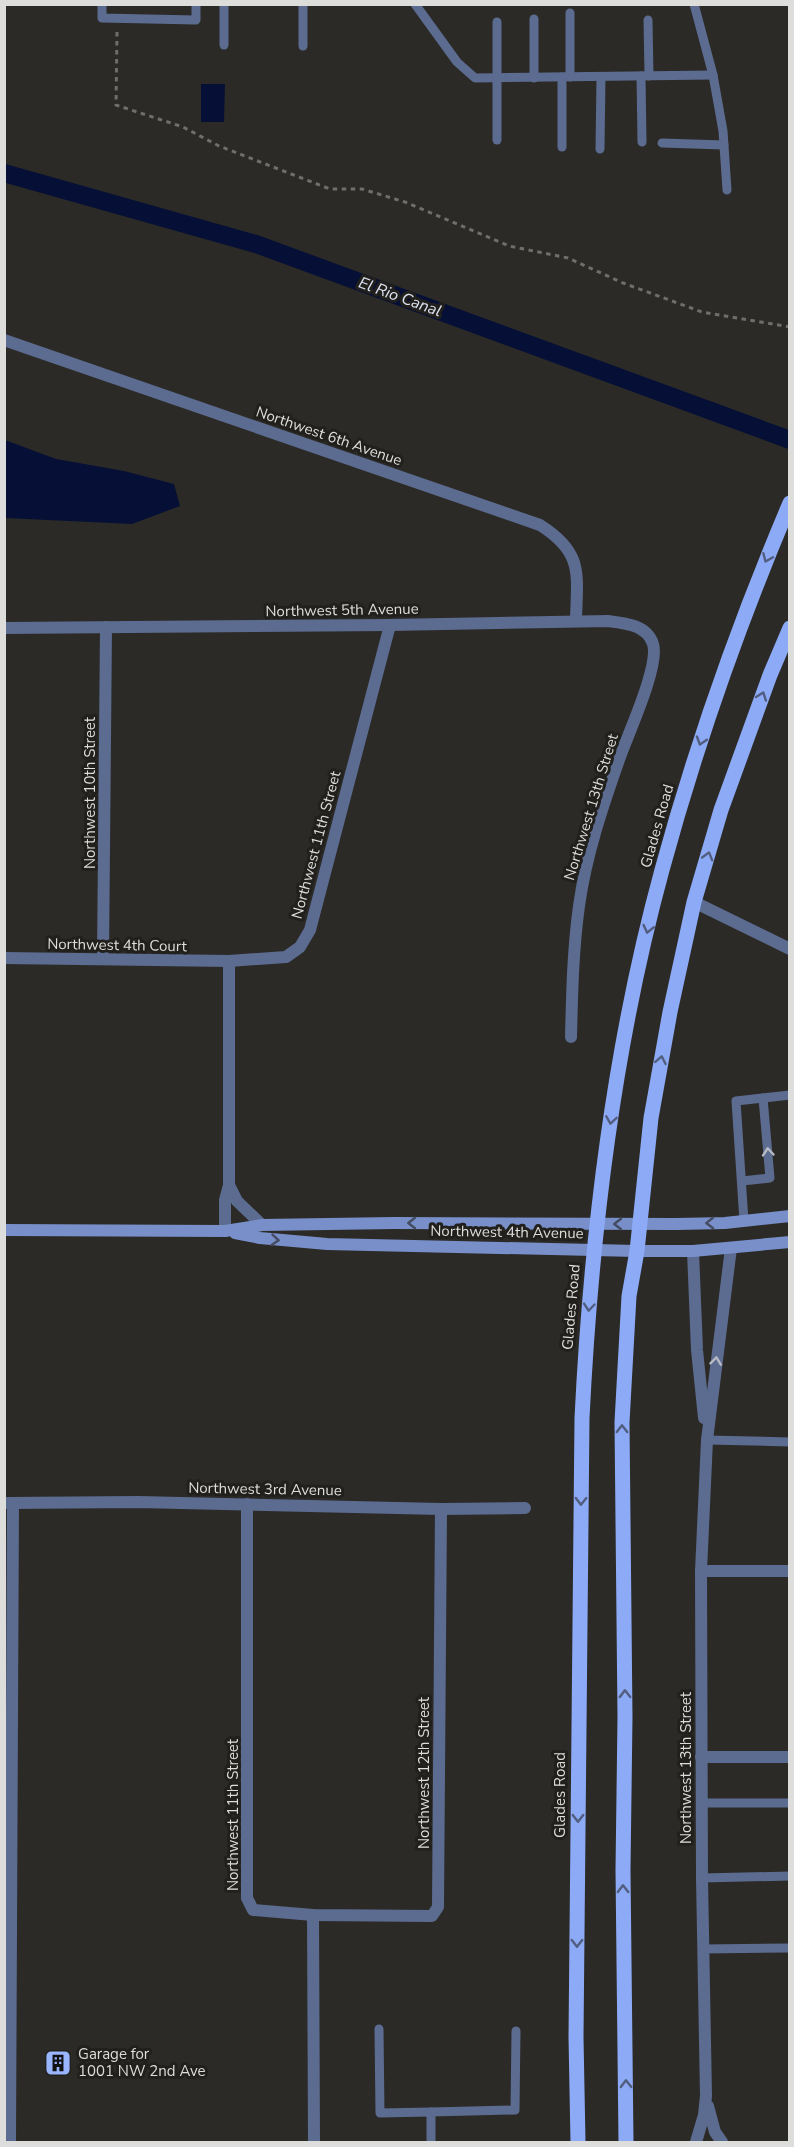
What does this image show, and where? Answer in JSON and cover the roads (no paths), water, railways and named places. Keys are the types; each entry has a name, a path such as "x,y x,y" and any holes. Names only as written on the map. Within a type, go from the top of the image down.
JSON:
{"main road":[{"name":"Glades Road","path":"578,2142 576,2037 582,1418 586,1335 596,1224 626,1035 662,872 727,661 753,590 789,504"},
{"path":"626,2142 622,1422 629,1296 659,1069 694,902 720,810 770,675 787,639"}],"street":[{"name":"Northwest 6th Avenue","path":"4,340 540,525 556,535 571,553 577,570 576,620"},
{"name":"Northwest 5th Avenue","path":"4,628 608,621 631,623 646,632 654,646 652,661"},
{"name":"Northwest 11th Street","path":"229,962 286,957 300,947 310,930 390,625"},
{"name":"Northwest 10th Street","path":"104,959 106,627"},
{"name":"Northwest 13th Street","path":"571,1037 572,969 579,904 587,865 608,790 643,698 652,661"},
{"path":"694,902 789,949"},
{"name":"Northwest 4th Court","path":"4,958 229,962"},
{"path":"225,1231 225,1200 229,1185 229,962"},
{"path":"229,1185 237,1201 262,1225"},
{"name":"Northwest 4th Avenue","path":"4,1230 225,1231 262,1225 394,1222 725,1223 789,1216"},
{"name":"Northwest 4th Avenue","path":"225,1231 260,1238 327,1244 594,1248 636,1251 693,1251 789,1242"},
{"name":"Northwest 13th Street","path":"696,2142 704,2115 706,2096 702,1878 701,1571 707,1440 731,1248"},
{"name":"Northwest 13th Street","path":"693,1251 698,1350 707,1440"},
{"path":"9,1503 10,2142"},
{"name":"Northwest 3rd Avenue","path":"9,1503 247,1503 441,1509 525,1508"},
{"name":"Northwest 11th Street","path":"247,1503 248,1898 253,1910 313,1916"},
{"name":"Northwest 12th Street","path":"313,1916 432,1916 438,1907 441,1509"},
{"path":"701,1571 789,1571"},
{"path":"702,1757 789,1757"},
{"path":"313,1916 314,2142"},
{"name":"Northwest 13th Street","path":"706,2096 716,2132 722,2142"}],"lane":[{"path":"102,4 102,18 196,20 196,4"},
{"path":"224,4 224,45"},
{"path":"303,4 303,46"},
{"path":"415,4 457,62 475,78 713,75"},
{"path":"694,4 713,75 724,145 727,190"},
{"path":"562,147 570,13"},
{"path":"534,20 534,78"},
{"path":"642,142 648,20"},
{"path":"497,22 497,140"},
{"path":"600,149 601,77"},
{"path":"663,143 724,145"},
{"path":"744,1221 736,1101 789,1095"},
{"path":"741,1181 770,1178 763,1098"},
{"path":"707,1440 789,1442"},
{"path":"702,1803 789,1803"},
{"path":"702,1878 789,1876"},
{"path":"703,1948 789,1948"},
{"path":"379,2029 380,2113 516,2110 516,2031"},
{"path":"430,2142 431,2112"}],"water":[{"path":"201,84 225,84 224,122 201,122"},
{"path":"5,440 56,459 124,471 174,484 180,506 132,524 5,518"}],"waterway":[{"name":"El Rio Canal","path":"4,173 256,244 790,440"}],"place":[{"name":"Garage for 1001 NW 2nd Ave","path":"58,2063"}]}
